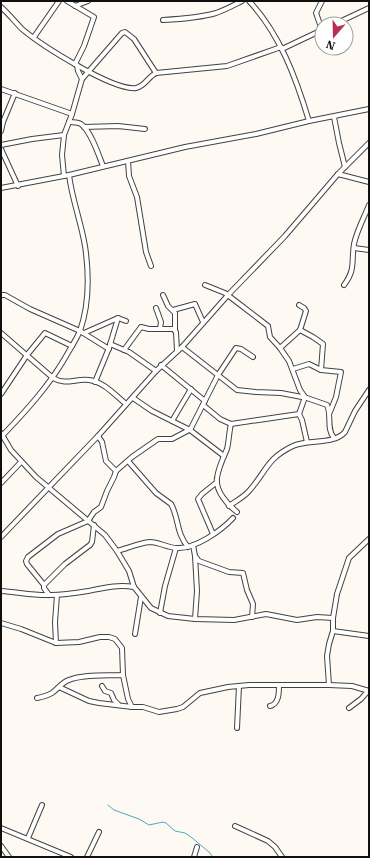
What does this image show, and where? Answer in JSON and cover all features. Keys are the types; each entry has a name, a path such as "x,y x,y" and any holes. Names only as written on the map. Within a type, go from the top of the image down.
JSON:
{"street":[{"path":"34,37 59,1"},
{"path":"67,1 94,18 76,64 82,79"},
{"path":"75,6 88,1"},
{"path":"163,20 205,16 242,1"},
{"path":"249,1 269,25 281,48 300,91 309,121"},
{"path":"317,16 316,13 322,1"},
{"path":"1,7 23,30 46,46 76,64 115,84 127,88 142,86 150,76 156,73 227,66 281,48 314,34"},
{"path":"352,16 369,8"},
{"path":"64,176 62,155 64,135 82,79 88,70 122,33 125,32 134,39 156,73"},
{"path":"1,89 72,114"},
{"path":"1,131 2,122 15,93"},
{"path":"1,188 18,186 185,147 256,134 309,121 369,109"},
{"path":"334,117 345,167"},
{"path":"69,122 80,123 84,127 103,166"},
{"path":"84,127 118,126 145,129"},
{"path":"1,145 64,135"},
{"path":"1,537 98,436 156,371 182,347 228,295 285,236 338,174 369,143"},
{"path":"1,149 18,186"},
{"path":"128,161 130,176 137,197 146,252 151,266"},
{"path":"338,174 369,182"},
{"path":"69,175 72,195 80,223 86,263 88,288 82,332 53,378 27,409 2,435 11,450 36,477 105,535 117,551 129,572 134,587 141,597 151,608 160,613 168,616 195,619 234,620 266,614 297,620 317,617 333,618"},
{"path":"344,285 352,271 357,232 369,205"},
{"path":"354,248 369,250"},
{"path":"205,285 228,295 269,327 270,337 280,348 293,369 300,390 305,397"},
{"path":"1,296 5,295 30,309 82,332 108,349"},
{"path":"163,295 168,306 176,315 175,331 177,351"},
{"path":"173,310 195,304 203,322"},
{"path":"280,348 300,330 306,311 299,305"},
{"path":"156,308 161,322 160,329"},
{"path":"82,332 118,318 126,321"},
{"path":"95,382 110,344 118,318"},
{"path":"124,350 141,328 171,328 175,331"},
{"path":"300,330 323,344 321,370"},
{"path":"1,394 27,355 45,332 72,346"},
{"path":"1,333 56,380 68,383 88,380 95,382 102,385 126,404"},
{"path":"110,344 142,360 156,371"},
{"path":"182,347 237,390 281,393 305,397 327,405 330,412 331,433 334,438"},
{"path":"49,596 44,588 44,585 27,564 26,561 28,557 58,534 88,520 94,512 101,507 116,471 128,461 158,439 172,439 189,430 218,375 236,348 241,349 253,357"},
{"path":"293,369 307,364 321,370 339,371 342,373 336,397 330,412"},
{"path":"162,365 191,389 220,419 231,424 298,414"},
{"path":"172,421 191,389"},
{"path":"229,506 249,491 274,458 294,445 339,437 345,432 355,411 369,390"},
{"path":"298,414 305,397"},
{"path":"132,398 152,411 189,430 224,456"},
{"path":"298,414 302,420 307,442"},
{"path":"231,424 227,447 216,479 222,495 229,506 237,512"},
{"path":"98,436 102,442 106,461 116,471"},
{"path":"128,461 156,493 171,504 179,531 183,541 188,547"},
{"path":"1,483 21,462"},
{"path":"213,534 198,499 217,482"},
{"path":"117,551 148,542 176,548 188,547 225,527 232,518"},
{"path":"44,585 65,564 92,542 94,525"},
{"path":"329,685 329,644 333,631 333,618 337,594 350,558 369,539"},
{"path":"193,545 197,591 195,619"},
{"path":"160,613 176,548"},
{"path":"195,556 199,561 225,571 243,573 247,590 253,604 252,617"},
{"path":"1,591 49,596 112,586 134,587"},
{"path":"56,643 55,622 57,595"},
{"path":"135,634 141,597"},
{"path":"1,623 21,628 56,643 79,642 105,636 115,639 122,648 123,675 128,699 132,706"},
{"path":"333,631 369,636"},
{"path":"37,698 46,697 63,683 80,677 123,675"},
{"path":"59,687 89,701 143,707 159,712 182,707 200,693 239,686 260,684 329,685 352,686 368,690 361,699 349,708"},
{"path":"270,706 274,706 277,701 279,685"},
{"path":"102,686 105,691 111,693 118,705"},
{"path":"237,728 239,686"},
{"path":"28,838 42,805"},
{"path":"235,826 268,841 275,847 282,857"},
{"path":"1,828 28,838 70,857"},
{"path":"87,857 99,832"},
{"path":"1,846 9,857"},
{"path":"194,857 196,847"}],"waterway":[{"path":"108,805 114,810 139,819 149,825 163,822 166,823 175,831 185,833 191,837 213,857"}]}
